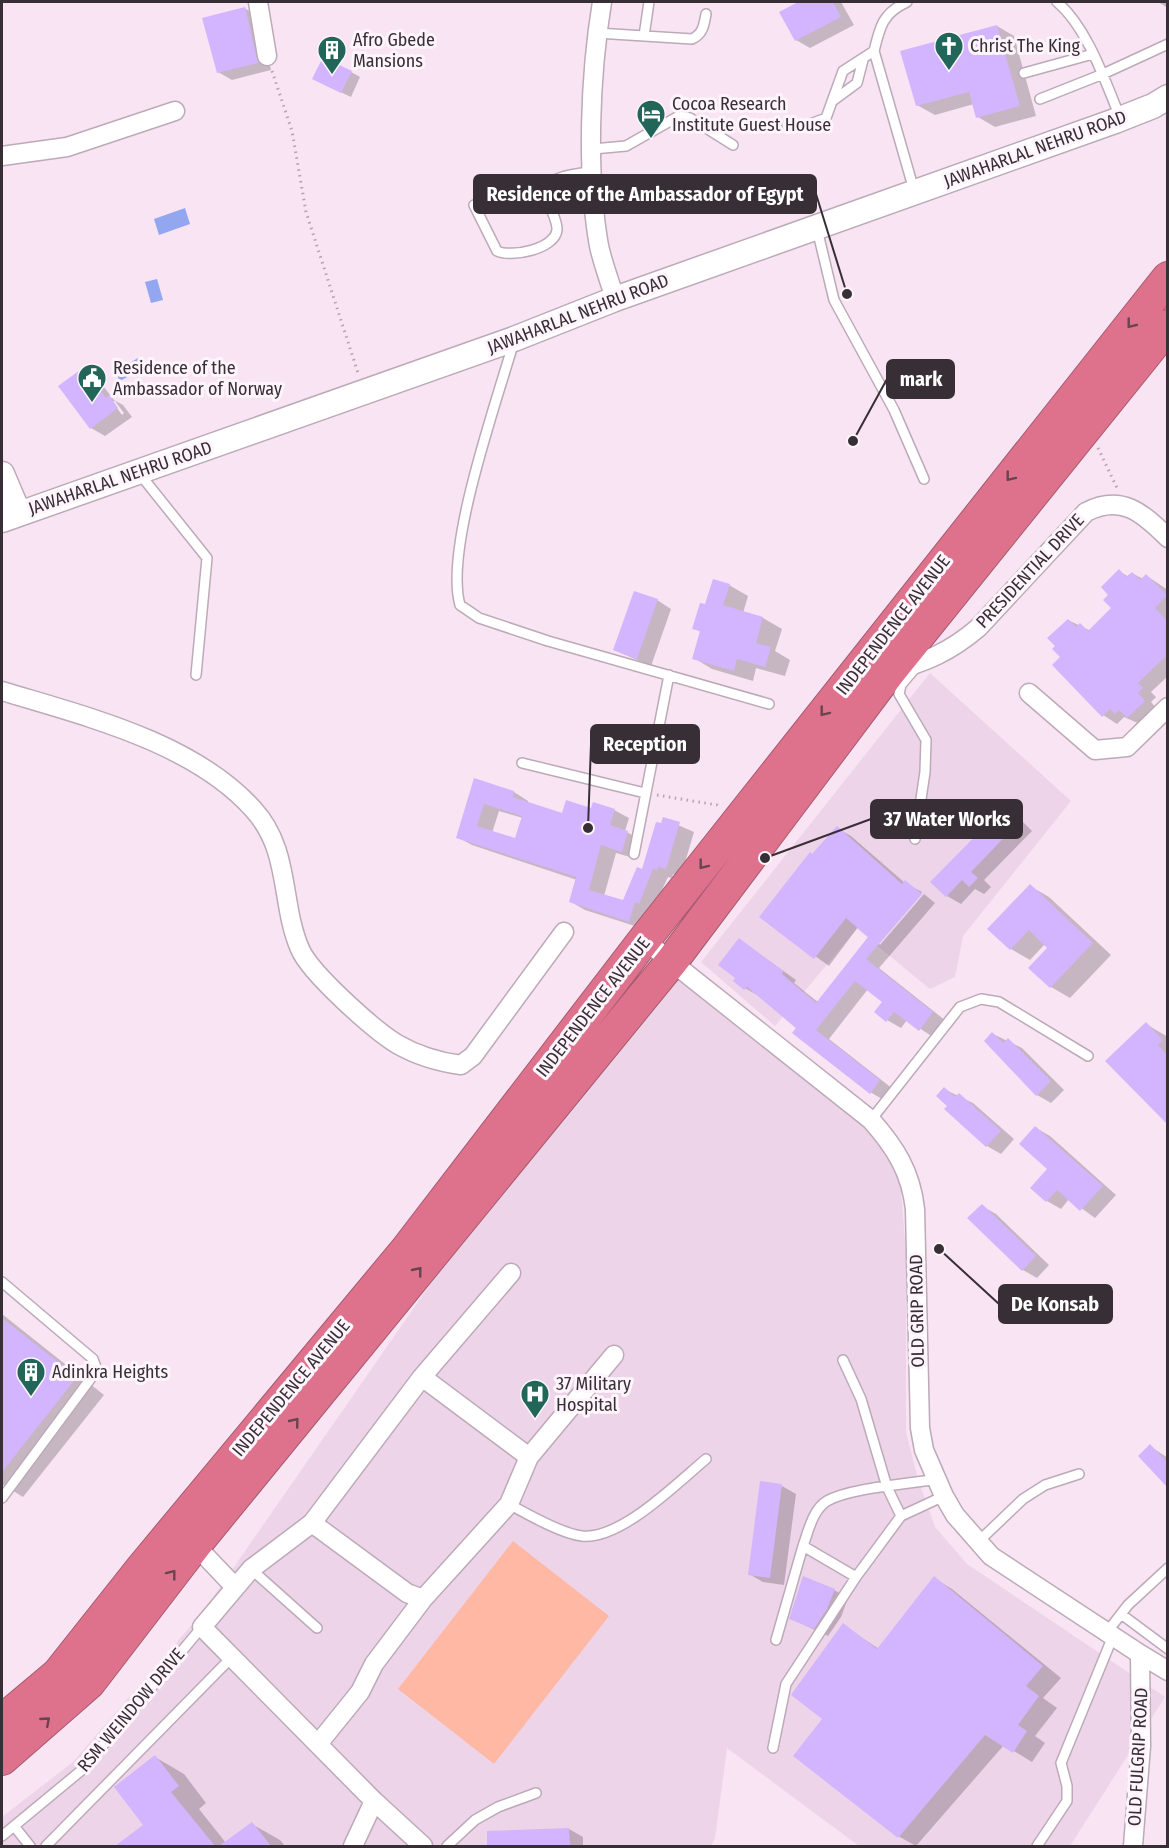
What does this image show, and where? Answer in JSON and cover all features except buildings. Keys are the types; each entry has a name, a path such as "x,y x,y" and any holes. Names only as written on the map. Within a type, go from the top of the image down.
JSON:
{"highway":[{"name":"INDEPENDENCE AVENUE","path":"2,1721 58,1674 142,1568 407,1249 644,940 1167,278"},
{"name":"INDEPENDENCE AVENUE","path":"2,1759 88,1683 195,1545 672,961 904,668 1088,425 1167,326"}],"street":[{"path":"258,2 267,56"},
{"path":"602,2 594,51 592,171 599,247 615,299"},
{"name":"JAWAHARLAL NEHRU ROAD","path":"10,517 514,339 615,299 1163,104"},
{"path":"2,156 67,147 175,111"},
{"path":"2,474 10,517"},
{"name":"PRESIDENTIAL DRIVE","path":"904,668 960,643 978,628 1086,512 1101,504 1124,504"},
{"path":"1124,504 1154,524 1167,537"},
{"path":"2,691 94,720 161,746 207,770 236,791 268,829 280,860 300,949 314,970 395,1043 422,1055 461,1065 472,1056 564,932"},
{"path":"1029,693 1095,750 1127,747 1167,707"},
{"name":"OLD GRIP ROAD","path":"644,940 871,1120 891,1143 913,1186 920,1428 924,1450 940,1487 956,1515 991,1556 1110,1634 1141,1660 1167,1671"},
{"path":"423,1846 374,1800 202,1627 250,1569 312,1523 422,1377 511,1273"},
{"path":"318,1744 360,1692 374,1664 423,1599 509,1504 529,1457 614,1356"},
{"path":"422,1377 529,1457"},
{"path":"312,1523 407,1593 423,1599"},
{"path":"195,1545 235,1587"},
{"name":"OLD FULGRIP ROAD","path":"1132,1846 1142,1746 1141,1660"},
{"path":"353,1846 374,1800"}],"lane":[{"path":"644,36 649,2"},
{"path":"787,125 805,126 818,123 826,118 843,71 850,65 863,60 873,51 890,10 907,2"},
{"path":"1057,2 1066,9 1093,54 1120,119"},
{"path":"597,33 693,39 699,36 703,29 706,14"},
{"path":"1040,99 1103,74 1167,44"},
{"path":"873,51 915,192"},
{"path":"1024,73 1093,54"},
{"path":"834,100 857,83 863,60"},
{"path":"593,149 626,146 679,116 690,118 733,145"},
{"path":"474,205 497,251 515,255 549,243 555,237 557,228 547,195 548,186 553,181 592,171"},
{"path":"816,228 834,300 894,410 924,479"},
{"path":"514,339 474,480 456,580 460,604 479,618 770,704"},
{"path":"138,472 207,558 196,675"},
{"path":"904,668 899,694 926,740 925,772 915,839"},
{"path":"634,854 669,675"},
{"path":"522,764 645,793"},
{"path":"871,1120 960,1007 981,999 999,1002 1088,1056"},
{"path":"2,1282 93,1359 97,1370 2,1498"},
{"path":"843,1360 871,1426 887,1487 901,1516"},
{"path":"509,1504 541,1521 582,1536 609,1532 644,1511 706,1459"},
{"path":"978,1542 1023,1499 1045,1485 1079,1474"},
{"path":"776,1640 813,1518 826,1501 887,1487 940,1487"},
{"path":"772,1748 786,1684 856,1577 901,1516 940,1487"},
{"path":"803,1546 856,1577"},
{"path":"1037,1846 1067,1801 1067,1786 1061,1762 1110,1634 1121,1614 1167,1568"},
{"path":"250,1569 317,1628"},
{"path":"1121,1614 1167,1649"},
{"name":"RSM WEINDOW DRIVE","path":"2,1836 83,1769 202,1627"},
{"path":"46,1846 232,1657"},
{"path":"447,1846 475,1820 498,1807 536,1793"},
{"path":"14,1826 30,1846"}],"path":[{"path":"267,56 292,131 306,212 364,392"},
{"path":"1088,425 1124,504"},
{"path":"645,793 717,805 726,814"}],"shaded area":[{"path":"930,673 1071,801 963,936 955,977 930,989 857,929 775,1026 701,962"},
{"name":"37 Military Hospital","path":"681,974 869,1126 899,1165 906,1254 906,1432 918,1479 935,1527 967,1564 1165,1697 1070,1846 859,1846 727,1748 715,1838 711,1846 2,1846 2,1817 73,1762 202,1613 484,1207"},
{"path":"513,1541 609,1616 494,1764 398,1689"}],"water":[{"path":"185,208 190,224 159,235 154,219"},
{"path":"157,279 163,300 151,303 145,282"},
{"path":"138,358 144,368 120,381 115,372"}],"place":[{"name":"Christ The King","path":"949,72"},
{"name":"Afro Gbede Mansions","path":"332,76"},
{"name":"Cocoa Research Institute Guest House","path":"651,140"},
{"name":"Residence of the Ambassador of Egypt","path":"847,294"},
{"name":"Residence of the Ambassador of Norway","path":"92,404"},
{"name":"mark","path":"853,441"},
{"name":"Reception","path":"588,828"},
{"name":"37 Water Works","path":"765,858"},
{"name":"De Konsab","path":"939,1249"},
{"name":"Adinkra Heights","path":"31,1398"},
{"name":"37 Military Hospital","path":"535,1420"}]}
